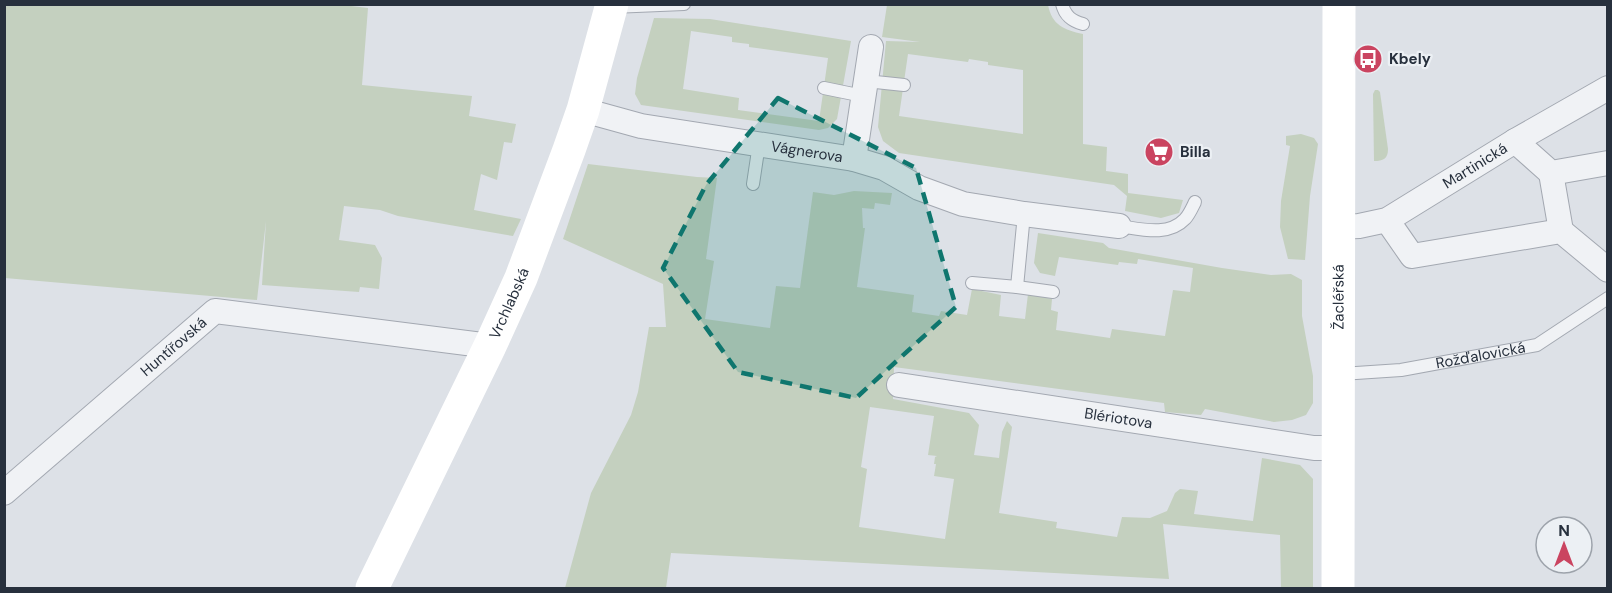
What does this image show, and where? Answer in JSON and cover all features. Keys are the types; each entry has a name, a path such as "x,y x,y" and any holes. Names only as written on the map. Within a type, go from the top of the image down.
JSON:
{"street":[{"name":"Žacléřská","path":"1338,588 1339,4"},
{"name":"Vrchlabská","path":"372,588 521,278 583,110 611,6"},
{"path":"854,159 871,47"},
{"name":"Martinická","path":"1338,227 1359,226 1387,220 1515,141 1608,88"},
{"name":"Vágnerova","path":"583,110 640,126 854,159 884,168 919,188 963,204 1119,226"},
{"path":"1515,141 1551,173 1561,231 1608,270"},
{"path":"1551,173 1608,163"},
{"path":"1387,220 1412,256 1561,231"},
{"name":"Huntířovská","path":"4,493 216,311 490,346"},
{"name":"Blériotova","path":"898,385 1314,448 1338,448"}],"lane":[{"path":"611,6 684,4"},
{"path":"1062,4 1064,12 1073,21 1083,24"},
{"path":"824,88 865,89 904,85"},
{"path":"753,184 759,144"},
{"path":"1119,226 1160,231 1172,229 1186,218 1195,202"},
{"path":"1017,287 1024,214"},
{"path":"972,283 1053,292"},
{"name":"Rožďalovická","path":"1338,374 1401,370 1537,345 1608,298"}],"highlighted area":[{"path":"778,98 916,168 956,307 856,398 738,372 663,268 706,185"}],"green space":[{"path":"5,5 343,5 368,8 362,85 472,96 469,116 516,124 512,143 504,142 497,180 481,174 474,210 521,219 513,236 398,216 380,210 344,206 339,240 375,245 382,258 379,289 360,287 359,292 262,285 266,221 257,300 5,278"},
{"path":"887,5 1048,5 1052,17 1060,26 1083,34 1083,144 1107,147 1106,171 1128,174 1128,193 1183,200 1179,213 1161,218 1125,211 1127,196 1114,185 899,153 883,141 878,127 886,41 920,42 882,37","holes":["908,54 968,62 969,59 988,62 988,65 1023,70 1023,134 899,116"]},
{"path":"654,18 710,19 851,41 837,119 828,128 819,130 641,105 635,94 637,78","holes":["691,31 732,37 732,42 749,44 749,47 828,58 819,121 738,110 739,98 683,89"]},
{"path":"1375,90 1380,92 1388,149 1387,155 1380,161 1374,161 1373,94"},
{"path":"1301,134 1314,138 1318,144 1310,196 1305,260 1288,259 1280,227 1281,201 1290,146 1286,145 1286,136"},
{"path":"588,164 717,178 706,259 714,261 705,319 770,328 776,286 800,288 813,192 834,195 854,191 892,193 890,205 875,203 874,209 862,208 863,228 865,228 857,287 914,295 912,312 939,316 941,311 967,315 972,289 1001,295 999,316 1025,319 1028,294 1052,299 1051,310 1058,312 1056,330 1110,338 1112,329 1165,336 1173,290 1190,292 1193,268 1138,259 1137,264 1119,262 1118,265 1059,257 1055,276 1040,273 1034,263 1038,233 1103,243 1109,248 1222,268 1271,275 1291,274 1302,280 1302,316 1313,376 1313,403 1306,415 1292,420 1274,422 1205,409 1201,415 1165,412 1164,403 894,367 893,399 969,413 979,425 974,455 999,458 1002,432 1007,421 1012,427 999,513 1057,522 1056,528 1117,537 1122,517 1150,518 1167,511 1175,493 1180,489 1198,491 1194,514 1253,521 1262,458 1300,465 1313,479 1313,588 1281,588 1280,535 1163,524 1169,579 671,553 666,588 565,588 591,493 631,415 638,392 649,327 666,327 663,284 563,239","holes":["870,407 934,416 928,455 937,456 935,457 934,476 954,479 945,539 859,527 867,469 861,467"]}],"place":[{"name":"Kbely","path":"1368,59"},
{"name":"Billa","path":"1159,152"}]}
